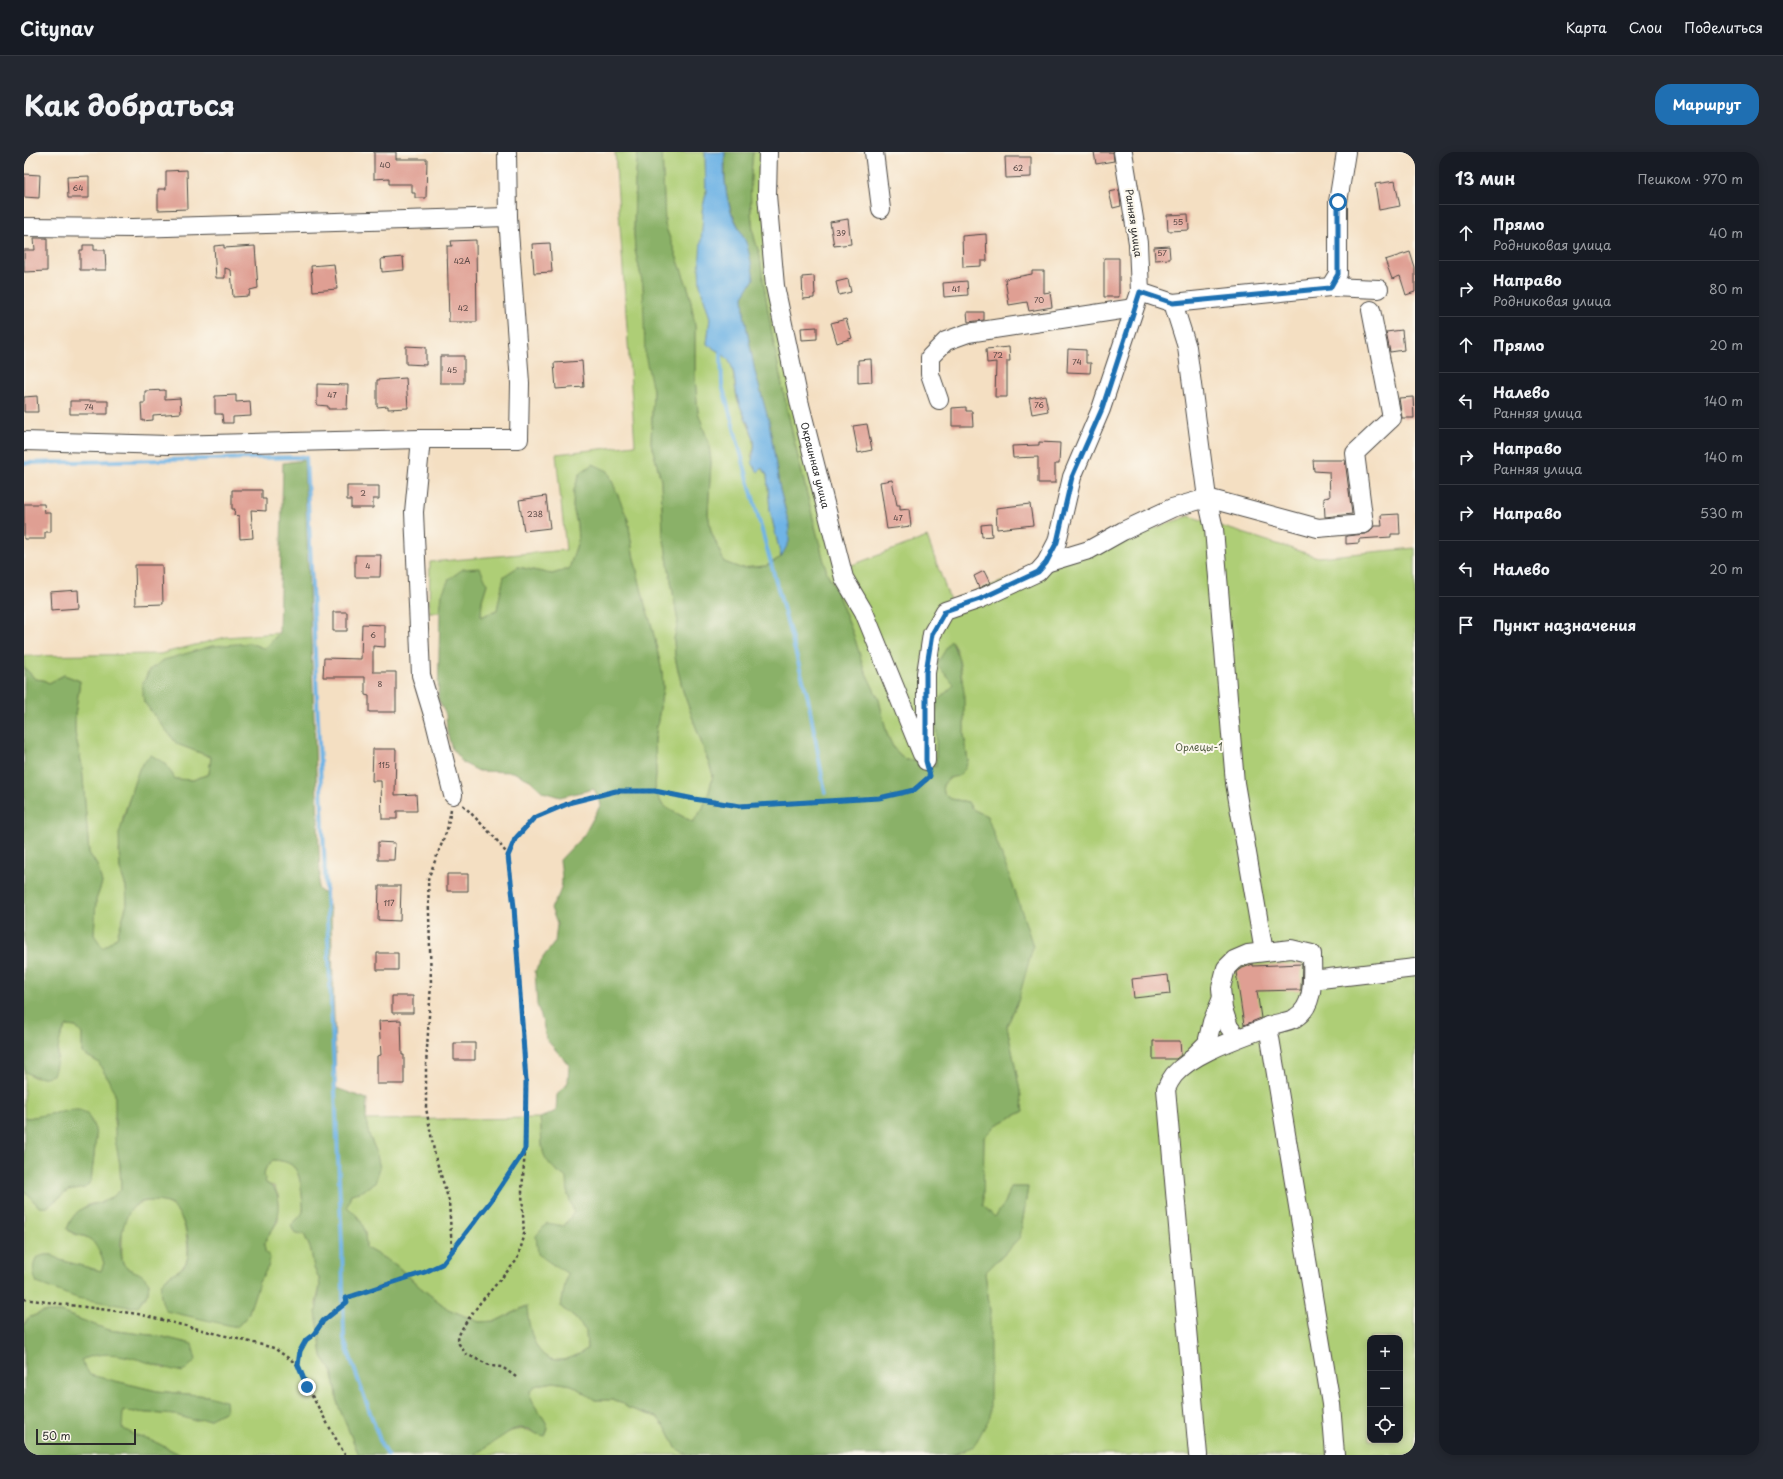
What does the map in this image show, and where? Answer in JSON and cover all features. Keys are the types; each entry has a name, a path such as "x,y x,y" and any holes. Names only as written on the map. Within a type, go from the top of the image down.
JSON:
{"street":[{"path":"24,441 169,444 421,439 519,439 520,383 508,217 507,152"},
{"name":"Окраинная улица","path":"768,152 767,195 775,286 800,405 844,578 864,612 926,761"},
{"path":"874,152 881,209"},
{"name":"Ранняя улица","path":"926,761 926,672 932,634 945,611 980,599 1038,572 1046,563 1057,542 1072,477 1102,409 1137,300 1138,243 1123,152"},
{"path":"1330,288 1338,274 1338,202 1346,152"},
{"path":"24,227 133,228 508,217"},
{"path":"939,400 930,374 930,357 946,340 968,333 1137,300 1173,303 1330,288 1379,290"},
{"path":"1173,303 1187,347 1207,498 1214,529 1235,783 1264,952"},
{"path":"1046,563 1089,550 1123,531 1172,508 1207,498 1318,528 1364,524 1355,452 1392,418 1371,310"},
{"path":"421,439 414,512 421,674 454,795"},
{"path":"1188,1063 1220,1046 1268,1027 1268,1026 1294,1018 1305,1010 1311,995 1312,954 1291,949 1248,954 1234,960 1226,968 1221,988 1223,1009 1229,1027 1237,1037 1230,1042"},
{"path":"1312,980 1415,968"},
{"path":"1198,1455 1166,1089 1174,1075 1207,1043 1212,1022 1222,998"},
{"path":"1268,1026 1331,1404 1335,1455"}],"path":[{"path":"516,1377 502,1367 491,1366 466,1354 459,1344 458,1337 464,1325 480,1302 517,1260 524,1237 522,1191 525,1150 526,1081 514,907 508,856 515,839 534,818 572,802 616,791 655,791 740,806 879,798 914,790 930,776 926,761"},
{"path":"454,795 495,838 508,856"},
{"path":"452,1251 449,1201 435,1156 426,1108 426,1065 431,983 428,879 447,830 454,795"},
{"path":"345,1455 307,1387 298,1365 300,1351 306,1340 314,1334 329,1315 347,1302 346,1298 425,1272 442,1264 493,1198 525,1150"},
{"path":"24,1299 138,1314 274,1348 298,1365"}],"green space":[{"path":"615,152 638,152 635,183 635,250 643,285 650,372 653,390 651,443 661,480 663,534 678,622 674,639 675,657 683,691 713,775 703,808 693,822 663,806 655,791 655,739 663,688 662,671 633,554 628,520 593,464 580,473 574,490 573,507 577,524 578,541 569,569 552,574 518,567 504,576 497,610 481,617 482,600 487,584 442,594 440,612 429,612 430,562 566,550 556,454 635,445"},
{"path":"638,152 662,152 665,225 689,291 695,326 695,378 698,412 709,445 711,462 708,513 711,531 724,562 740,568 766,566 781,557 785,508 780,490 769,422 755,372 744,314 743,296 754,279 747,245 732,213 727,196 725,179 725,152 753,152 750,194 754,236 759,254 780,377 807,495 827,573 835,588 854,636 864,669 879,700 887,734 894,749 906,760 917,760 936,767 937,701 954,685 937,664 951,640 958,657 964,692 964,735 968,761 965,769 958,776 949,778 943,785 944,794 951,799 968,802 972,809 987,816 1015,891 1033,946 1018,1001 1007,1026 1024,1111 996,1125 984,1137 983,1206 995,1217 1005,1203 1011,1187 1028,1187 1020,1237 985,1273 990,1310 990,1417 974,1446 952,1455 687,1455 676,1448 668,1431 657,1417 628,1408 621,1402 613,1400 595,1400 572,1385 554,1382 537,1385 530,1391 532,1401 544,1418 548,1428 545,1436 537,1434 529,1429 520,1428 512,1430 474,1455 359,1455 338,1405 332,1371 322,1356 316,1312 320,1286 319,1278 314,1268 311,1250 304,1234 295,1234 291,1226 303,1212 300,1179 292,1165 281,1161 273,1160 266,1167 264,1173 266,1183 275,1191 279,1203 277,1220 264,1243 265,1251 270,1258 268,1267 259,1282 248,1315 237,1327 166,1311 161,1298 161,1285 166,1278 184,1266 188,1257 189,1249 184,1223 175,1209 167,1203 146,1201 138,1203 127,1217 124,1226 121,1246 123,1263 127,1268 144,1277 149,1283 148,1292 138,1306 130,1307 77,1298 37,1283 34,1274 36,1258 44,1255 52,1255 60,1260 101,1271 104,1263 99,1250 93,1242 85,1236 73,1233 67,1229 72,1218 84,1207 106,1200 114,1196 121,1189 120,1165 115,1139 115,1094 98,1062 82,1053 82,1034 76,1027 67,1026 63,1031 59,1043 53,1075 38,1077 24,1071 24,667 35,679 43,680 49,683 64,675 80,681 75,715 75,733 82,766 89,853 98,867 102,883 96,900 94,935 103,948 117,937 127,904 126,887 120,869 119,834 140,767 151,755 166,764 175,779 193,780 209,774 211,757 177,744 144,702 142,685 150,670 164,660 212,646 250,643 265,649 279,633 283,463 304,460 320,876 318,889 327,896 331,915 336,1088 367,1099 366,1121 380,1168 375,1183 360,1192 351,1194 347,1207 357,1216 362,1224 366,1248 396,1265 421,1288 448,1309 479,1322 496,1321 527,1306 532,1334 536,1345 542,1353 550,1359 560,1360 572,1357 587,1349 586,1331 575,1318 561,1307 567,1273 538,1254 536,1236 547,1223 564,1226 574,1212 568,1195 567,1178 550,1165 543,1152 542,1146 540,1118 556,1111 557,1095 568,1082 569,1065 546,1039 543,1022 537,1005 535,971 555,942 557,924 551,908 562,885 560,860 584,835 601,804 594,789 560,797 543,792 530,780 513,772 479,771 463,763 452,749 447,732 446,715 438,699 440,612 442,594 449,579 463,569 480,568 487,584 482,600 481,617 497,610 504,576 518,567 552,574 569,569 578,541 577,524 573,507 574,490 580,473 593,464 608,471 628,520 633,554 662,671 663,688 655,739 655,791 663,806 693,822 703,808 713,775 683,691 675,657 674,639 678,622 663,534 661,480 651,443 653,390 645,355 643,285 635,250 635,183"},
{"path":"662,152 705,152 706,194 702,211 700,285 710,318 707,344 728,358 732,366 737,399 754,439 754,448 751,456 767,475 770,510 781,557 766,566 740,568 724,562 711,531 708,513 711,462 709,445 698,412 695,378 695,326 689,291 665,225"},
{"name":"Орлецы-1","path":"753,152 763,152 760,191 836,571 927,537 950,600 1189,516 1318,557 1415,548 1415,1455 952,1455 965,1451 990,1310 985,1273 1020,1237 1028,1187 1011,1187 1005,1203 995,1217 982,1206 984,1137 996,1125 1024,1111 1007,1026 1018,1001 987,816 972,809 968,802 951,799 944,794 943,785 968,761 964,734 963,686 956,649 951,640 955,685 937,701 936,768 917,760 906,760 894,749 887,734 879,700 864,669 854,636 835,588 827,573 807,495 780,377 759,254 752,226 751,184"},
{"path":"279,633 265,649 250,643 164,660 149,670 142,685 144,702 177,744 211,757 209,774 193,780 175,779 166,764 140,767 123,817 119,852 120,869 126,887 127,904 117,937 103,948 94,935 96,900 102,883 98,867 89,853 82,766 75,733 75,715 80,681 64,675 49,683 43,680 35,679 24,667 24,656 160,654 226,637"},
{"path":"67,1026 76,1027 82,1034 82,1053 98,1062 115,1094 116,1112 114,1121 120,1165 121,1189 109,1200 91,1204 83,1208 73,1217 67,1229 73,1234 88,1238 93,1242 99,1250 104,1263 101,1271 60,1260 52,1255 44,1255 144,1299 148,1292 149,1283 137,1273 126,1267 123,1263 123,1226 129,1212 139,1204 146,1201 160,1201 167,1203 177,1211 183,1221 187,1236 188,1254 185,1264 178,1271 166,1278 237,1327 248,1315 259,1282 268,1267 270,1258 265,1251 264,1243 278,1221 278,1195 274,1187 266,1183 264,1176 265,1170 273,1160 292,1165 300,1179 303,1212 291,1226 304,1234 311,1250 314,1268 319,1278 320,1286 316,1303 322,1356 332,1371 338,1405 359,1455 181,1455 153,1441 137,1436 121,1428 123,1411 176,1415 193,1420 210,1419 226,1411 208,1396 157,1391 89,1375 80,1360 95,1354 121,1354 140,1359 165,1369 192,1344 159,1336 108,1330 61,1312 43,1312 28,1318 24,1326 24,1190 39,1207 47,1207 68,1191 85,1188 91,1181 96,1138 92,1121 63,1112 28,1118 24,1117 24,1071 35,1078 58,1058 59,1041"},
{"path":"71,1110 79,1110 87,1113 95,1129 96,1138 91,1181 85,1188 68,1191 47,1207 39,1207 24,1190 24,1117 28,1118"},
{"path":"540,1118 542,1146 546,1159 551,1165 568,1178 568,1195 574,1212 564,1226 552,1264 568,1273 561,1307 575,1318 586,1331 587,1349 572,1357 560,1360 550,1359 542,1353 536,1345 531,1334 526,1306 496,1321 479,1322 448,1309 421,1288 396,1265 366,1248 365,1231 346,1207 351,1194 360,1192 376,1151 369,1135 366,1120"},
{"path":"43,1312 61,1312 108,1330 159,1336 192,1344 196,1360 183,1372 119,1355 106,1354 81,1360 90,1375 157,1391 208,1396 225,1401 226,1411 210,1419 193,1420 176,1415 123,1411 122,1428 181,1455 24,1455 24,1326 28,1318"},
{"path":"554,1382 572,1385 595,1400 613,1400 621,1402 628,1408 657,1417 668,1431 676,1447 687,1455 474,1455 496,1439 512,1431 528,1430 537,1434 548,1428 544,1418 532,1401 530,1391 537,1385"}],"water":[{"path":"705,152 725,152 724,175 726,191 732,214 747,245 752,266 754,279 743,296 744,314 755,372 769,422 780,490 789,524 789,542 781,557 770,510 767,475 762,468 758,472 752,460 755,445 754,440 738,400 731,365 725,356 707,344 710,318 700,285 699,268 703,215 702,211 706,194"}],"building":[{"path":"374,152 396,152 396,159 427,159 426,198 415,198 415,193 412,193 412,184 389,184 389,178 374,179"},
{"path":"1094,152 1113,152 1114,161 1096,164"},
{"path":"1005,157 1031,157 1031,177 1006,178"},
{"path":"187,170 188,209 158,210 158,189 166,189 166,171"},
{"path":"24,174 40,175 39,198 24,197"},
{"path":"89,176 89,198 68,198 67,177"},
{"path":"1395,181 1400,206 1379,210 1375,184"},
{"path":"1119,190 1121,206 1113,208 1109,192"},
{"path":"1188,214 1189,230 1168,231 1167,215"},
{"path":"848,219 851,244 834,246 830,222"},
{"path":"986,234 987,261 981,261 981,266 963,267 962,236"},
{"path":"34,238 47,238 47,271 24,272 24,250 35,250"},
{"path":"476,240 477,322 449,322 447,246 452,246 451,241"},
{"path":"550,243 552,272 534,273 532,244"},
{"path":"83,245 94,245 94,250 105,250 106,270 80,270 80,250 83,250"},
{"path":"224,245 224,248 255,246 258,288 250,290 249,296 233,297 231,270 225,268 225,278 216,278 214,246"},
{"path":"1169,246 1170,259 1155,260 1154,247"},
{"path":"1410,252 1415,268 1415,292 1406,295 1400,276 1392,279 1385,260"},
{"path":"403,257 404,270 382,272 381,259"},
{"path":"1104,258 1119,258 1119,297 1104,297"},
{"path":"334,264 337,289 313,291 311,266"},
{"path":"1032,271 1044,271 1044,293 1050,292 1052,307 1029,311 1027,302 1009,305 1005,279 1032,274"},
{"path":"814,276 814,298 803,299 802,277"},
{"path":"848,279 851,292 839,295 836,282"},
{"path":"967,281 968,295 944,297 943,283"},
{"path":"967,312 984,312 984,320 968,322"},
{"path":"846,319 852,338 837,343 831,323"},
{"path":"817,327 817,339 802,340 801,328"},
{"path":"1402,330 1404,350 1390,352 1386,332"},
{"path":"406,346 426,347 426,365 406,364"},
{"path":"1009,347 1010,361 1007,361 1007,397 995,397 996,362 987,363 986,349"},
{"path":"1068,349 1086,350 1086,363 1091,363 1090,373 1067,372"},
{"path":"440,356 464,356 464,383 440,383"},
{"path":"871,359 872,382 858,383 858,360"},
{"path":"582,361 584,387 556,389 554,363"},
{"path":"406,378 408,408 388,409 388,406 377,407 377,380"},
{"path":"317,384 348,385 347,409 328,409 328,406 317,405"},
{"path":"165,390 165,399 180,398 181,413 153,415 153,420 142,421 141,403 145,403 145,391"},
{"path":"236,395 236,402 250,401 251,416 233,417 233,423 223,423 222,414 215,414 215,396"},
{"path":"1045,395 1048,411 1032,414 1029,398"},
{"path":"37,396 38,412 24,412 24,397"},
{"path":"1413,397 1414,418 1402,418 1399,398"},
{"path":"70,401 108,401 108,414 70,414"},
{"path":"966,407 966,411 972,411 973,426 952,426 952,408"},
{"path":"867,424 872,450 858,453 853,426"},
{"path":"1039,442 1060,443 1059,464 1055,464 1055,483 1038,483 1038,457 1013,458 1012,446 1039,445"},
{"path":"1313,460 1345,460 1352,514 1325,517 1324,498 1330,497 1329,472 1314,471"},
{"path":"892,480 897,505 900,505 900,510 909,509 911,526 887,529 880,482"},
{"path":"347,486 379,486 379,499 373,499 373,508 351,508 351,500 347,500"},
{"path":"232,490 262,490 262,499 266,499 266,511 251,510 253,538 240,539 239,516 234,515 235,509 232,509"},
{"path":"546,496 550,528 524,531 519,500"},
{"path":"24,504 44,504 45,513 51,513 51,532 45,532 45,539 24,539"},
{"path":"1030,504 1033,525 997,529 996,508"},
{"path":"1399,514 1400,534 1391,534 1391,537 1359,539 1359,543 1346,544 1346,536 1365,534 1370,532 1374,526 1382,526 1381,515"},
{"path":"991,524 992,536 982,537 981,525"},
{"path":"355,555 381,555 380,577 355,577"},
{"path":"135,565 162,565 163,604 136,605"},
{"path":"984,571 990,583 979,588 974,576"},
{"path":"78,590 79,608 51,610 50,592"},
{"path":"333,612 347,612 347,631 333,631"},
{"path":"362,624 385,625 385,647 373,646 373,672 396,672 396,712 369,712 369,696 365,695 365,677 323,677 324,658 361,659"},
{"path":"373,749 396,749 395,795 416,794 417,811 397,811 397,819 382,819 381,781 372,781"},
{"path":"378,842 395,843 394,860 378,860"},
{"path":"447,874 468,874 468,891 447,891"},
{"path":"379,886 401,886 400,921 378,920"},
{"path":"377,953 398,953 398,970 377,970"},
{"path":"1253,964 1253,966 1302,964 1301,990 1257,991 1261,1018 1244,1025 1236,972"},
{"path":"1168,975 1170,994 1134,998 1132,979"},
{"path":"392,996 413,996 413,1013 392,1013"},
{"path":"401,1020 402,1055 404,1055 404,1084 377,1084 377,1056 381,1055 379,1021"},
{"path":"1153,1041 1180,1041 1181,1055 1176,1059 1153,1059"},
{"path":"454,1043 475,1043 475,1060 454,1060"}],"waterway":[{"path":"721,350 722,385 808,698 825,792"},
{"path":"24,463 306,457 342,1245 344,1340 382,1446 388,1455"}],"route":[{"path":"307,1387 298,1365 300,1351 306,1340 314,1334 323,1321 347,1302 346,1298 425,1272 442,1264 493,1198 525,1150 526,1081 514,907 508,856 515,839 534,818 572,802 616,791 655,791 740,806 879,798 914,790 930,776 926,761 926,672 932,634 945,611 980,599 1038,572 1046,563 1057,542 1072,477 1102,409 1114,366 1140,292 1173,303 1330,288 1338,274 1338,202"}]}
